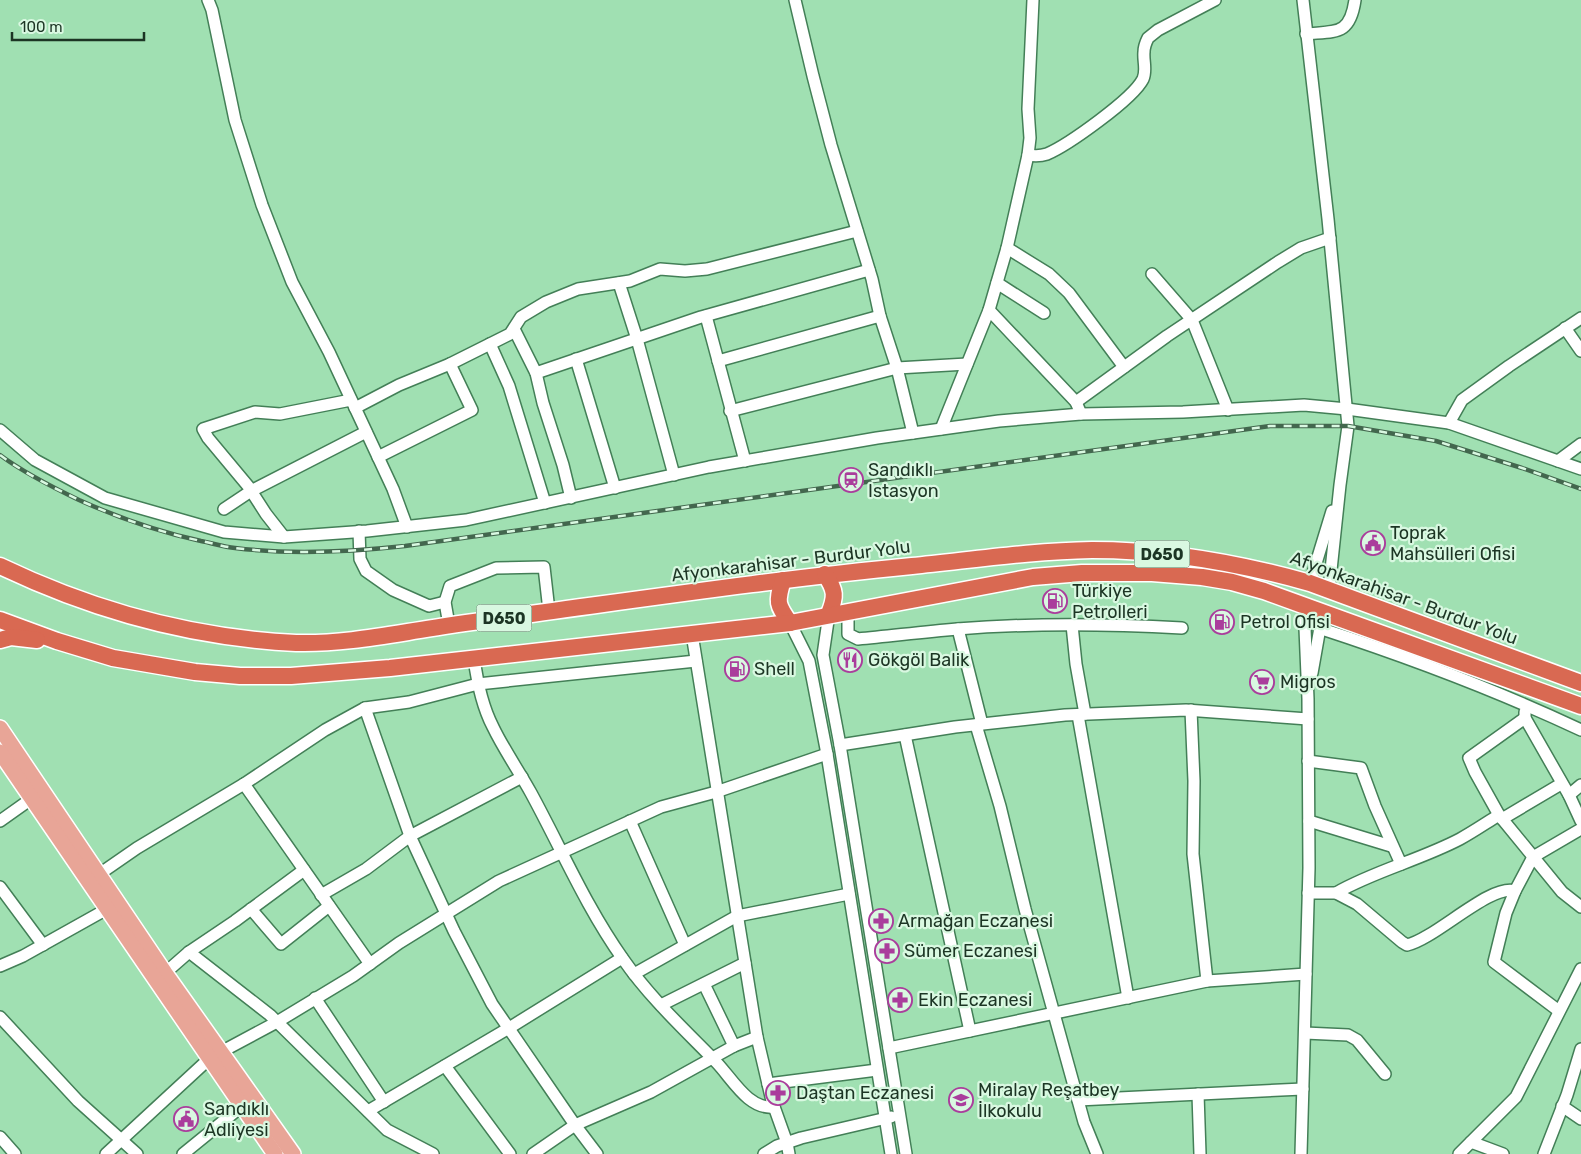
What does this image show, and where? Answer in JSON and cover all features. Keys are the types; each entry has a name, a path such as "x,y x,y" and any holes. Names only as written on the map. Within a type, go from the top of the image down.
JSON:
{"highway":[{"name":"Afyonkarahisar - Burdur Yolu","path":"0,566 49,588 111,612 178,629 225,637 265,641 329,642 825,574 1012,556 1098,550 1198,558 1269,572 1310,583 1581,683"},
{"name":"D650","path":"0,620 57,641 113,658 195,672 240,676 291,676 334,673 790,623 829,614 1033,577 1118,572 1202,577 1232,582 1264,591 1581,706"},
{"path":"825,574 833,587 834,600 829,614"},
{"path":"783,580 778,595 779,608 790,623"},
{"path":"1304,605 1310,583"},
{"path":"1324,612 1329,589"},
{"path":"0,640 11,637 57,641"}],"main road":[{"path":"0,728 165,973 215,1055 242,1106 275,1154"},
{"path":"0,752 107,909 215,1055 293,1154"}],"street":[{"path":"208,0 212,10 235,120 262,204 292,282 329,352 393,489 407,527"},
{"path":"795,0 831,146 869,270 913,433"},
{"path":"941,429 988,310 1007,248 1028,155 1030,138 1028,109 1034,0"},
{"path":"1028,155 1046,154 1069,141 1111,111 1142,81 1144,75 1144,55 1148,38 1215,0"},
{"path":"1302,0 1330,238 1348,426 1329,589"},
{"path":"1306,34 1342,29 1348,25 1353,16 1355,0"},
{"path":"284,536 203,429 255,412 280,414 353,404 450,364 510,334 521,318 546,302 578,289 630,281 660,269 707,270 857,231"},
{"path":"1076,402 1192,320 1301,248 1330,238"},
{"path":"1007,248 1049,274 1070,293 1124,367"},
{"path":"536,372 706,316 869,270"},
{"path":"1152,274 1192,320 1228,410"},
{"path":"619,283 637,339 674,475"},
{"path":"996,283 1044,313"},
{"path":"988,310 1076,402 1081,414"},
{"path":"706,316 745,461"},
{"path":"718,361 880,316"},
{"path":"1449,422 1462,400 1581,318"},
{"path":"514,328 536,372 543,403 572,498"},
{"path":"1565,328 1581,351"},
{"path":"490,344 509,386 545,503"},
{"path":"576,359 615,488"},
{"path":"378,457 472,410 450,364"},
{"path":"730,411 897,368 967,364"},
{"path":"0,430 35,460 105,498 224,532 284,536 407,527 466,520 745,461 998,421 1081,414 1228,410 1304,405 1347,409 1449,422 1581,469"},
{"path":"224,509 251,491 366,432"},
{"path":"1558,461 1581,444"},
{"path":"1310,583 1340,486"},
{"path":"359,531 360,559 366,571 393,590 429,606 445,602"},
{"path":"449,625 445,602 450,586 496,568 544,567 548,602"},
{"path":"1301,1154 1308,893 1308,699 1304,605"},
{"path":"848,611 848,634 858,639 958,629 1072,625 1114,624 1182,628"},
{"path":"1308,699 1319,628 1324,612"},
{"path":"829,614 823,655 840,745 906,1154"},
{"path":"790,623 809,660 827,754 891,1154"},
{"path":"1072,625 1082,715 1128,998"},
{"path":"1319,628 1526,704 1581,730"},
{"path":"958,629 979,724 1025,909 1084,1122 1097,1154"},
{"path":"692,634 756,1037 774,1107 788,1148"},
{"path":"474,658 478,684 492,726 522,777 561,853 622,958 686,1033 754,1104 764,1108 774,1107"},
{"path":"98,875 137,848 244,784 325,730 365,708 409,702 478,684 696,661"},
{"path":"1526,704 1525,718 1569,795 1581,821"},
{"path":"365,708 410,836 446,914 492,1004 597,1154"},
{"path":"840,745 979,724 1082,715 1191,710 1308,719"},
{"path":"1191,710 1194,781 1193,854 1207,981"},
{"path":"1525,718 1469,758 1501,817 1562,892 1581,907"},
{"path":"905,735 970,1031"},
{"path":"106,1154 215,1055 277,1022 353,976 399,943 499,881 661,807 716,792 827,754"},
{"path":"1308,761 1361,768 1401,864"},
{"path":"321,895 366,869 410,836 522,777"},
{"path":"244,784 370,964"},
{"path":"1336,893 1355,882 1374,876 1459,839 1561,784"},
{"path":"1569,795 1581,784"},
{"path":"0,821 31,799"},
{"path":"630,821 685,945"},
{"path":"1308,821 1392,846"},
{"path":"1559,1011 1494,962 1506,913 1533,857 1581,829"},
{"path":"165,973 189,952 304,870"},
{"path":"0,886 44,945"},
{"path":"1308,893 1336,893 1357,904 1407,945 1440,928 1490,896 1505,890 1515,891"},
{"path":"634,974 737,916 849,894"},
{"path":"251,909 281,944 329,906"},
{"path":"0,966 44,945 107,909"},
{"path":"189,952 277,1022 387,1130 420,1152 433,1154"},
{"path":"368,1112 622,958"},
{"path":"661,1004 745,963"},
{"path":"1459,1154 1516,1097 1581,969"},
{"path":"889,1048 1207,981 1306,974"},
{"path":"704,984 734,1046"},
{"path":"315,998 384,1102"},
{"path":"0,1017 78,1101 136,1154"},
{"path":"1305,1033 1348,1035 1357,1040 1385,1074"},
{"path":"534,1154 575,1125 651,1092 734,1046 756,1037"},
{"path":"1544,1154 1581,1049"},
{"path":"445,1066 510,1154"},
{"path":"768,1084 877,1070"},
{"path":"1078,1100 1303,1089"},
{"path":"1198,1094 1200,1154"},
{"path":"183,1154 242,1106"},
{"path":"1562,1106 1581,1119"},
{"path":"764,1154 777,1146 788,1148 900,1115"},
{"path":"1,1140 15,1154"},
{"path":"1471,1142 1503,1154"}],"railway":[{"path":"0,455 48,485 109,513 139,524 227,547 299,552 363,550 405,546 1270,426 1348,426 1436,441 1581,489"}],"place":[{"name":"Sandıklı Istasyon","path":"851,480"},
{"name":"Toprak Mahsülleri Ofisi","path":"1373,543"},
{"name":"Türkiye Petrolleri","path":"1055,601"},
{"name":"Petrol Ofisi","path":"1222,622"},
{"name":"Gökgöl Balik","path":"850,660"},
{"name":"Shell","path":"737,669"},
{"name":"Migros","path":"1262,682"},
{"name":"Armağan Eczanesi","path":"881,921"},
{"name":"Sümer Eczanesi","path":"887,951"},
{"name":"Ekin Eczanesi","path":"900,1000"},
{"name":"Daştan Eczanesi","path":"778,1093"},
{"name":"Miralay Reşatbey İlkokulu","path":"961,1100"},
{"name":"Sandıklı Adliyesi","path":"186,1119"}]}
